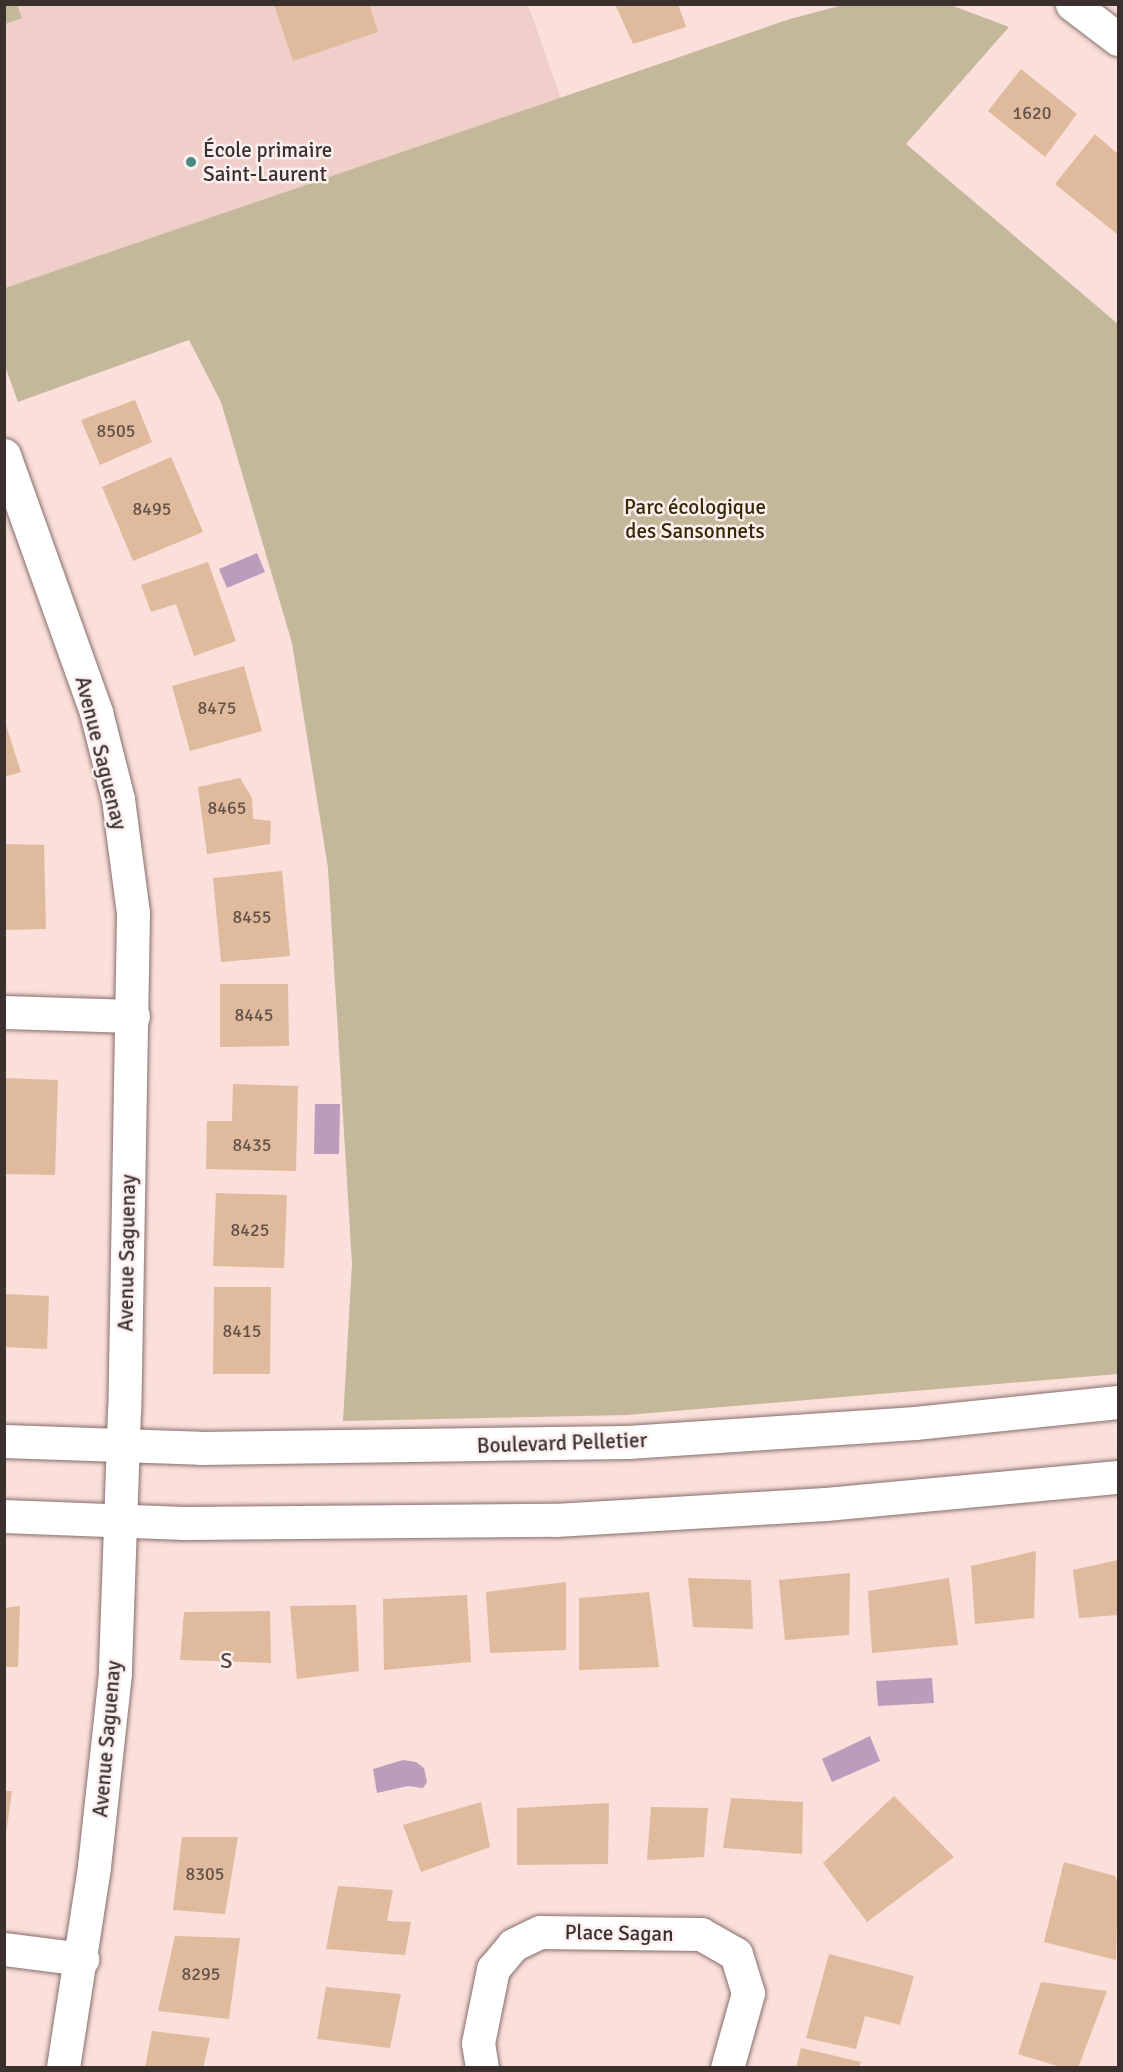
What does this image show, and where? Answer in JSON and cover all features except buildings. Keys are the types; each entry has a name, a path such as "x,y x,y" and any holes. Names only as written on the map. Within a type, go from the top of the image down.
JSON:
{"street":[{"path":"1072,4 1119,39"},
{"name":"Avenue Saguenay","path":"4,455 96,712 118,799 133,913 133,1016 123,1446 115,1673 82,1959 63,2067"},
{"path":"4,1012 133,1016"},
{"name":"Boulevard Pelletier","path":"4,1441 123,1446 367,1448 628,1442 915,1423 1119,1402"},
{"path":"4,1516 120,1522 380,1524 555,1520 826,1504 1119,1478"},
{"name":"Place Sagan","path":"483,2067 478,2043 493,1969 513,1945 540,1932 701,1934 736,1954 748,1993 727,2067"},
{"path":"4,1949 82,1959"}],"shaded area":[{"name":"École primaire Saint-Laurent","path":"4,5 528,5 561,99 5,288"},
{"path":"257,553 265,572 227,588 219,569"},
{"path":"315,1104 340,1104 339,1154 314,1154"},
{"path":"932,1678 934,1703 878,1706 876,1681"},
{"path":"870,1736 880,1761 832,1782 822,1759"},
{"path":"403,1760 416,1762 424,1768 427,1782 423,1788 408,1786 377,1793 373,1769"}],"green space":[{"path":"5,4 17,5 22,18 5,24"},
{"name":"Parc écologique des Sansonnets","path":"948,4 1009,27 906,144 1118,324 1118,1374 627,1415 343,1421 352,1264 328,868 292,643 221,402 189,340 18,402 5,366 5,288 790,19 843,5"}],"place":[{"name":"École primaire Saint-Laurent","path":"191,162"}],"district":[{"name":"S","path":"227,1661"}]}
